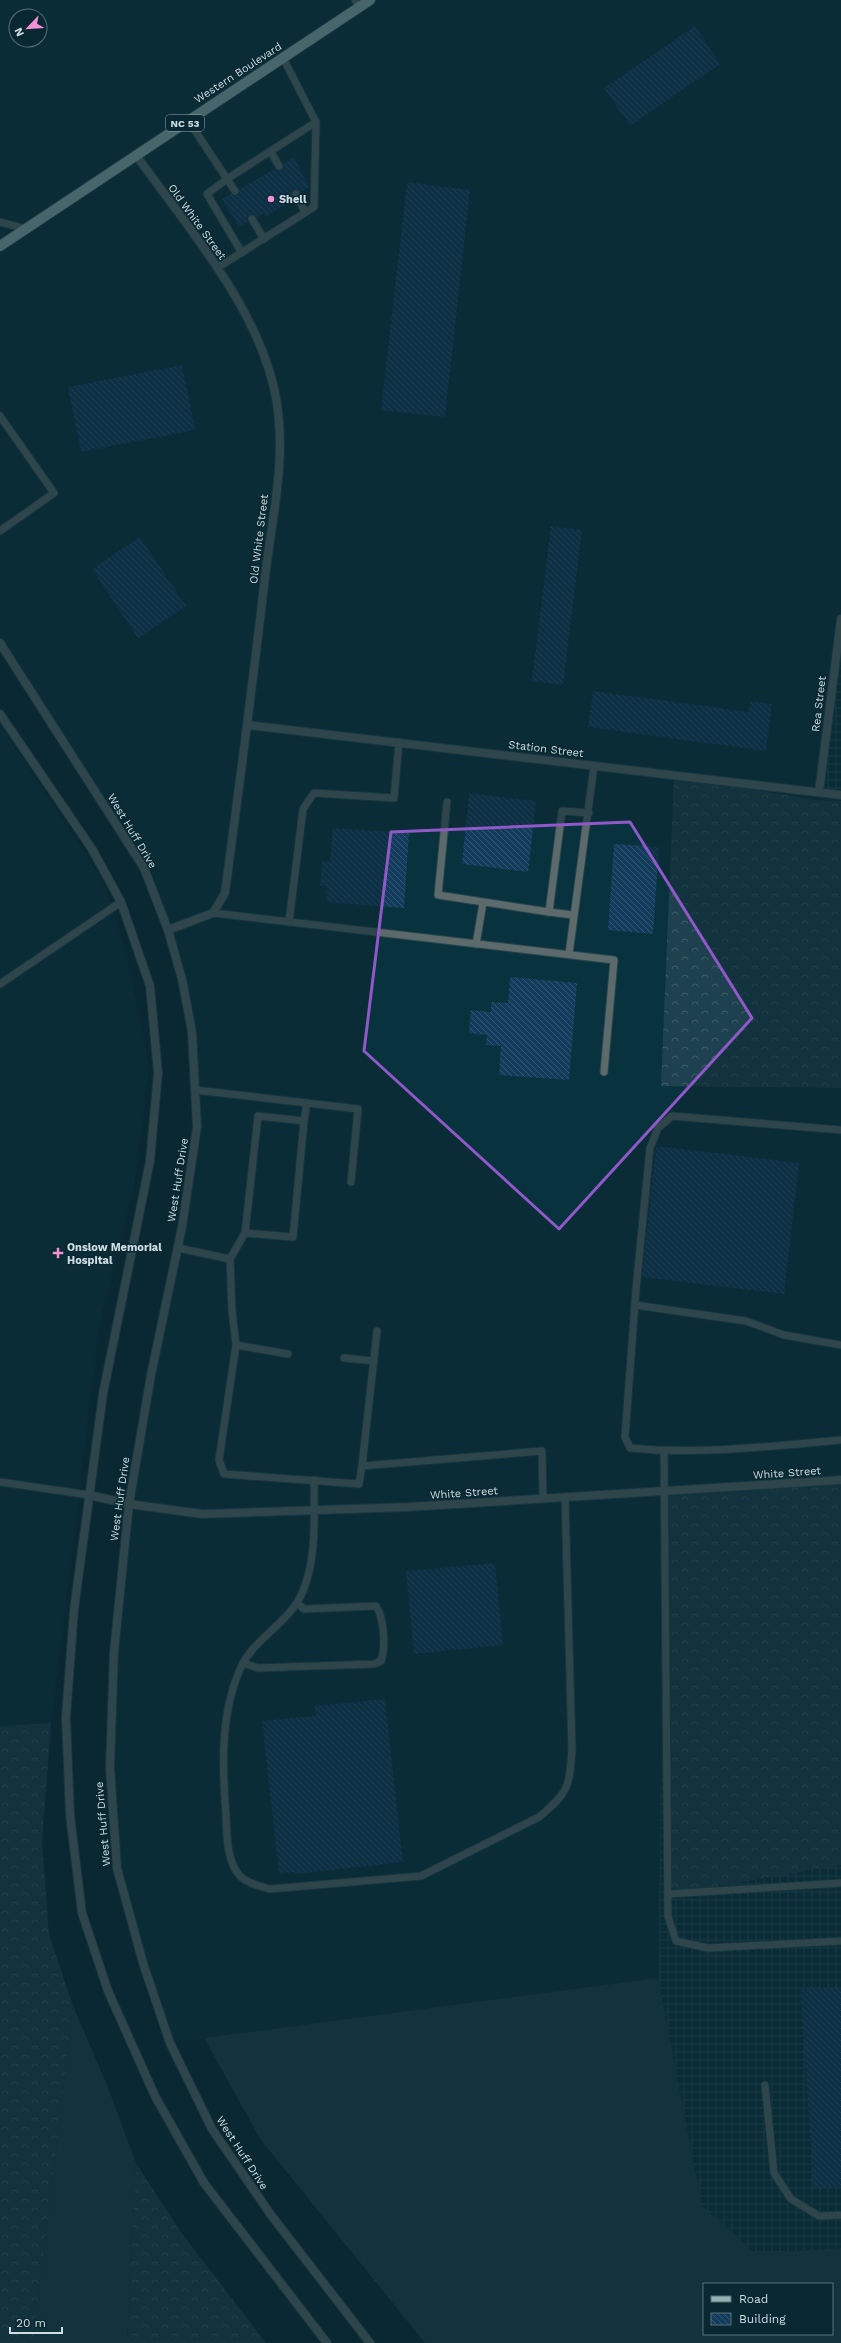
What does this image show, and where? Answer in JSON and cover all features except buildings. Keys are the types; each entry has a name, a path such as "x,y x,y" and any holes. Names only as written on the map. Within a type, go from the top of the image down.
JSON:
{"main road":[{"name":"Western Boulevard","path":"0,246 282,58 357,3 370,0"}],"street":[{"name":"Old White Street","path":"136,155 217,268 247,317 262,352 276,397 281,446 248,725 225,893 213,913"},
{"name":"Rea Street","path":"819,792 841,619"},
{"name":"West Huff Drive","path":"0,643 144,868 168,930 182,979 192,1032 197,1127 178,1248 151,1376 129,1504 114,1652 110,1767 117,1868 143,1962 170,2043 212,2129 271,2215 370,2343"},
{"path":"0,714 92,849 121,902 150,986 158,1073 150,1161 103,1394 74,1610 66,1717 70,1815 82,1914 108,1991 152,2089 204,2183 327,2343"},
{"name":"Station Street","path":"248,725 841,795"},
{"path":"168,930 213,913"},
{"name":"White Street","path":"89,1495 129,1504 202,1514 314,1511 565,1498 841,1480"}],"lane":[{"path":"217,268 314,207 316,122 282,58"},
{"path":"188,120 235,191"},
{"path":"242,252 207,194 227,179 316,122"},
{"path":"271,152 279,166"},
{"path":"296,194 305,212"},
{"path":"252,220 264,239"},
{"path":"0,222 26,229"},
{"path":"0,416 54,493 0,531"},
{"path":"289,922 303,809 314,793 394,798 399,742"},
{"path":"569,954 589,813 594,766"},
{"path":"447,802 438,895 482,903 574,915"},
{"path":"549,912 562,811 589,813"},
{"path":"0,984 121,902"},
{"path":"476,944 482,903"},
{"path":"213,913 614,960 604,1072"},
{"path":"195,1090 358,1109 351,1182"},
{"path":"245,1233 293,1237 307,1103"},
{"path":"304,1121 258,1116 245,1233 230,1259 232,1311 236,1345 219,1460 224,1474 358,1484 362,1466 378,1331"},
{"path":"841,1130 672,1116 658,1128 650,1148 635,1305 625,1437 630,1448 664,1451 751,1448 841,1440"},
{"path":"178,1248 230,1259"},
{"path":"635,1305 746,1321 784,1335 841,1344"},
{"path":"236,1345 288,1354"},
{"path":"344,1358 374,1361"},
{"path":"362,1466 542,1451 544,1499"},
{"path":"664,1451 668,1916 676,1941 708,1948 841,1941"},
{"path":"314,1480 312,1548 308,1576 297,1602 251,1651 243,1663 237,1679 227,1719 223,1777 231,1860 240,1875 247,1882 270,1889 422,1876 539,1817 554,1804 568,1788 572,1750 565,1498"},
{"path":"0,1482 89,1495"},
{"path":"243,1663 258,1668 374,1664 381,1661 384,1654 380,1613 376,1606 304,1608 297,1602"},
{"path":"668,1894 841,1883"},
{"path":"765,2085 774,2173 791,2199 819,2216 841,2215"}],"highlighted area":[{"path":"630,822 752,1018 559,1229 364,1051 391,832"}],"shaded area":[{"path":"0,0 841,0 841,1481 665,1492 658,1978 170,2043 117,1868 110,1767 129,1504 197,1127 195,1090 182,979 144,868 0,643"},
{"path":"841,620 841,795 819,792"},
{"name":"Onslow Memorial Hospital","path":"0,725 102,880 124,945 149,1067 135,1180 99,1327 51,1723 0,1726"},
{"path":"841,1481 841,2248 756,2254 702,2206 658,1978 665,1492"}],"green space":[{"path":"674,776 815,800 841,801 841,1088 661,1086"},
{"path":"841,1480 841,1865 671,1894 665,1492"},
{"path":"51,1723 42,1842 49,1934 73,2006 33,2343 0,2343 0,1726"},
{"path":"658,1978 702,2206 756,2254 841,2248 841,2343 425,2343 261,2140 204,2038"},
{"path":"73,2006 107,2085 136,2163 127,2343 33,2343"},
{"path":"136,2163 180,2231 266,2343 127,2343"}],"place":[{"name":"Shell","path":"271,199"},
{"name":"Onslow Memorial Hospital","path":"58,1253"}]}
